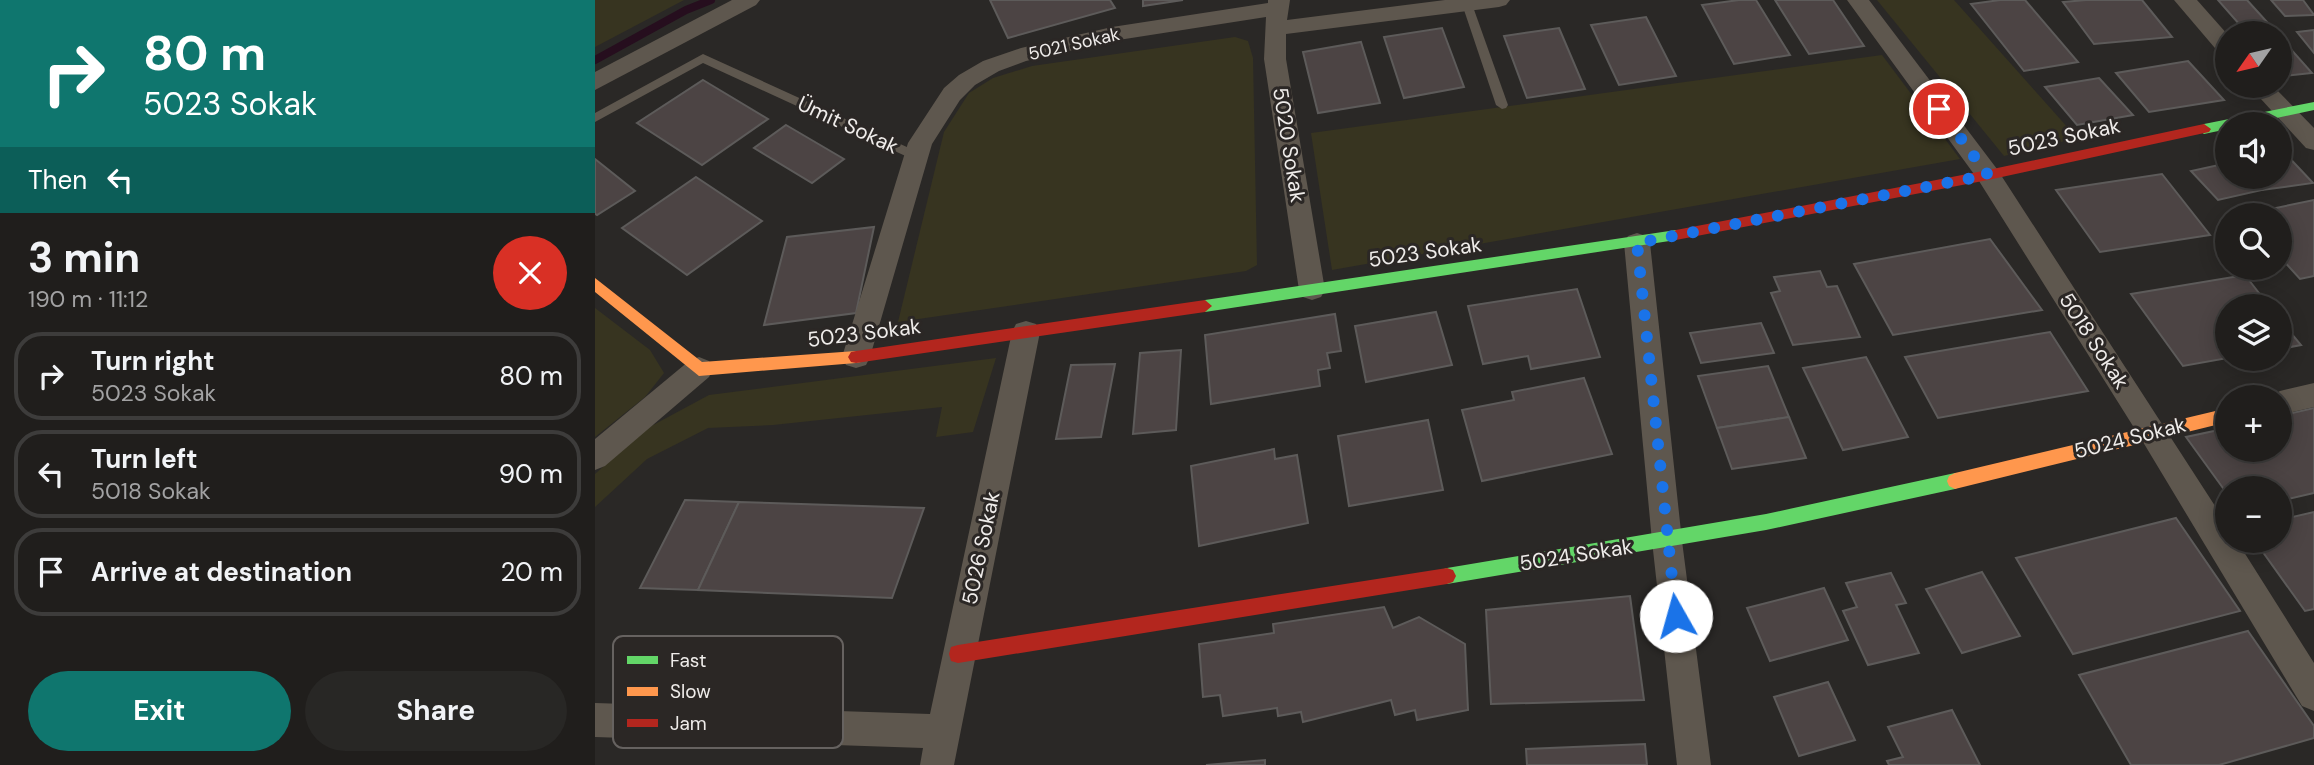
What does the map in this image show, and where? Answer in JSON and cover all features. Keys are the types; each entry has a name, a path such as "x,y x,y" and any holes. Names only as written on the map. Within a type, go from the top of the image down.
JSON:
{"street":[{"path":"595,82 675,37 749,0"},
{"name":"5021 Sokak","path":"916,156 920,143 952,94 967,80 991,66 1021,55 1112,34 1277,12 1467,4 1499,0"},
{"name":"5018 Sokak","path":"1858,0 1988,175 2153,433 2314,694"},
{"path":"2185,0 2215,34"},
{"name":"5020 Sokak","path":"1277,12 1275,59 1312,290"},
{"path":"2271,98 2314,142"},
{"name":"5023 Sokak","path":"698,369 856,357 1637,243 1988,175 2314,106"},
{"name":"Ümit Sokak","path":"856,357 916,156"},
{"path":"1637,243 1667,541 1694,765"},
{"path":"595,284 698,369 595,457"},
{"name":"5026 Sokak","path":"940,749 1026,332"},
{"path":"2292,400 2314,395"},
{"name":"5024 Sokak","path":"958,654 1667,541 1861,505 2215,418"},
{"path":"595,720 613,722"},
{"path":"843,741 940,749"}],"lane":[{"path":"1467,4 1502,105"},
{"name":"Ümit Sokak","path":"595,118 703,58 916,156"}],"shaded area":[{"path":"595,0 684,0 595,47"},
{"path":"1877,0 1954,0 2077,138 2004,156"},
{"path":"1235,37 1248,41 1253,58 1257,265 1246,271 898,322 944,132 969,93 993,78 1032,66"},
{"path":"1882,55 1960,159 1332,270 1311,133"},
{"path":"595,308 650,350 664,373 645,397 595,437"},
{"path":"996,358 973,432 936,437 942,407 773,425 708,428 647,459 595,507 595,474 644,430 709,395"}],"building":[{"path":"990,0 1110,0 1115,8 1008,38"},
{"path":"1143,0 1183,0 1143,6"},
{"path":"1756,0 1790,55 1734,64 1702,5"},
{"path":"1775,0 1833,0 1864,46 1809,54"},
{"path":"2025,0 2078,62 2024,71 1971,4"},
{"path":"2142,0 2172,37 2094,44 2063,2"},
{"path":"2218,0 2247,0 2266,21 2236,21"},
{"path":"2271,0 2303,0 2314,15 2285,16"},
{"path":"1646,17 1676,76 1619,85 1591,25"},
{"path":"1442,28 1464,87 1404,98 1384,37"},
{"path":"1559,28 1585,89 1527,98 1504,36"},
{"path":"2314,30 2314,53 2297,32"},
{"path":"1361,42 1380,103 1318,113 1303,52"},
{"path":"2293,52 2312,73 2293,75"},
{"path":"2188,61 2215,90 2215,98 2224,100 2149,112 2116,73"},
{"path":"2099,78 2133,115 2077,125 2045,87"},
{"path":"703,80 768,119 702,165 637,123"},
{"path":"786,125 844,159 812,183 754,148"},
{"path":"595,159 635,191 597,215 595,214"},
{"path":"2292,161 2313,183 2292,186"},
{"path":"2215,166 2215,189 2262,190 2218,200 2191,171"},
{"path":"2162,174 2210,235 2100,252 2056,190"},
{"path":"696,177 762,221 687,275 622,228"},
{"path":"2314,200 2314,276 2300,279 2292,270 2292,205"},
{"path":"874,227 856,313 764,325 787,237"},
{"path":"1990,239 2042,310 1893,335 1854,264"},
{"path":"1820,271 1827,287 1837,286 1860,337 1793,345 1771,293 1780,291 1774,277"},
{"path":"2215,280 2249,280 2260,294 2215,294 2215,360 2183,366 2131,294"},
{"path":"1577,289 1600,357 1531,369 1528,356 1483,364 1468,306"},
{"path":"1436,312 1452,365 1366,382 1355,326"},
{"path":"1335,314 1341,351 1327,353 1330,368 1318,370 1320,386 1211,404 1205,335"},
{"path":"1761,323 1774,353 1701,363 1690,333"},
{"path":"2050,332 2088,391 1938,418 1905,357"},
{"path":"2292,334 2301,345 2292,347"},
{"path":"1181,350 1176,430 1133,434 1140,353"},
{"path":"1866,357 1908,437 1843,450 1803,368"},
{"path":"1115,364 1101,437 1056,439 1071,365"},
{"path":"1768,366 1789,417 1717,428 1698,376"},
{"path":"1584,378 1612,454 1482,481 1462,410 1514,400 1512,392"},
{"path":"2314,408 2314,493 2292,498 2292,476 2215,477 2186,437 2215,431 2215,462 2292,462 2292,413"},
{"path":"1789,417 1806,458 1732,469 1717,428"},
{"path":"1428,420 1443,490 1349,506 1338,436"},
{"path":"1274,449 1275,459 1297,455 1308,523 1199,546 1191,466"},
{"path":"685,500 739,502 698,590 640,588"},
{"path":"739,502 924,508 892,598 698,590"},
{"path":"2314,512 2314,609 2305,611 2264,553 2292,553 2292,517"},
{"path":"2176,518 2240,611 2073,654 2016,558"},
{"path":"1982,572 2020,636 1962,653 1926,589"},
{"path":"1891,573 1906,603 1896,605 1919,653 1868,665 1843,611 1857,607 1846,583"},
{"path":"1824,588 1848,640 1770,661 1747,608"},
{"path":"1630,596 1644,700 1491,704 1486,610"},
{"path":"1384,607 1393,628 1419,617 1465,644 1468,710 1417,720 1415,710 1395,715 1391,700 1303,722 1301,712 1278,716 1277,708 1223,716 1220,695 1203,697 1199,644 1274,633 1273,624"},
{"path":"2248,631 2314,726 2314,738 2219,765 2131,765 2079,675"},
{"path":"1828,682 1855,740 1799,756 1774,697"},
{"path":"1952,710 1980,765 1889,765 1887,761 1903,757 1888,727"},
{"path":"1645,744 1647,765 1527,765 1526,749"},
{"path":"1265,760 1265,765 1206,765"}],"waterway":[{"path":"595,60 686,10 711,0"}],"traffic: fast":[{"path":"2204,129 2314,106"},
{"path":"1205,306 1676,235"},
{"path":"1447,576 1766,522 1955,481"}],"traffic: slow":[{"path":"595,284 699,369 856,357"},
{"path":"1955,481 2215,418"}],"traffic: jam":[{"path":"1676,235 1988,175 2204,129"},
{"path":"856,357 1205,306"},
{"path":"958,654 1447,576"}],"route":[{"path":"1676,616 1637,243 1988,175 1939,109"}]}
